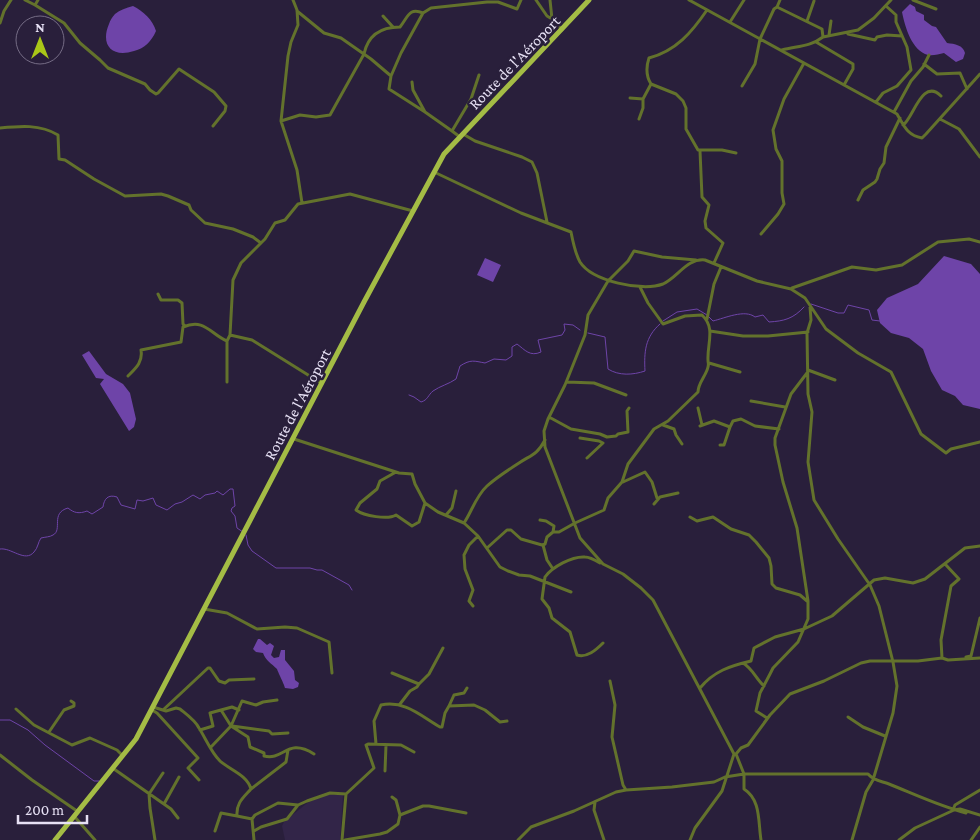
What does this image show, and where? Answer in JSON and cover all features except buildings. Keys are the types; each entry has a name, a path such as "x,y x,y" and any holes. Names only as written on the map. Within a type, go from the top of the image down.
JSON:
{"main road":[{"name":"Route de l'Aéroport","path":"55,840 136,740 243,532 294,439 319,382 444,154 590,0"}],"street":[{"path":"0,23 4,11 11,0"},
{"path":"25,0 64,23 80,43 108,68 145,84 156,94 179,69 214,92 226,106 225,112 213,126"},
{"path":"36,5 38,0"},
{"path":"293,0 297,10 298,25 288,56 281,121 297,170 302,203"},
{"path":"521,0 517,9 498,2 487,2 431,8 423,13 401,53 391,76 389,89 452,131 532,162 537,173 547,222"},
{"path":"536,0 547,16 562,30"},
{"path":"550,0 552,19"},
{"path":"689,0 894,112 900,118 906,131 922,138 980,74"},
{"path":"730,22 744,0"},
{"path":"742,86 755,64 760,39 780,0"},
{"path":"782,51 801,48 829,35 858,30 864,27 891,0"},
{"path":"913,0 936,9"},
{"path":"807,21 814,1"},
{"path":"876,102 886,91 897,86 911,70 907,47 896,22 896,15 886,6"},
{"path":"777,7 822,29 823,37"},
{"path":"297,10 324,33 341,38 391,76"},
{"path":"281,121 300,115 316,117 330,115 364,54 366,45 373,37 388,27 400,27 411,11 415,10 423,13"},
{"path":"639,119 643,108 643,99 651,84 647,72 649,58 685,39 707,10"},
{"path":"383,16 393,27"},
{"path":"829,35 831,20"},
{"path":"556,36 557,26"},
{"path":"845,33 875,40 880,36 902,36"},
{"path":"815,42 854,66 844,85"},
{"path":"894,112 911,81 929,55"},
{"path":"761,234 784,204 782,162 776,150 773,130 784,99 804,63"},
{"path":"924,64 937,74 960,73 967,88"},
{"path":"452,131 471,99 479,75"},
{"path":"412,82 413,90 425,112"},
{"path":"651,84 676,94 683,101 686,108 686,129 700,151 702,197 709,205 705,221 706,228 723,243 714,263"},
{"path":"903,125 907,122 923,95 932,91 941,96"},
{"path":"630,98 643,99"},
{"path":"858,200 863,190 877,179 884,163 886,147 900,118"},
{"path":"940,120 959,129 980,157"},
{"path":"0,128 34,127 55,133 58,135 59,159 65,160 125,196 161,194 168,196 189,205 191,210 205,223 254,237 261,243"},
{"path":"700,151 722,150 736,153"},
{"path":"434,172 521,213 571,232 573,245 580,262 587,270 608,281 640,287 651,287 664,283 696,260"},
{"path":"227,382 227,341 230,336 233,280 241,263 261,243 275,223 285,220 298,204 350,194 413,210"},
{"path":"791,288 852,267 876,270 902,266 938,242 969,239 980,242"},
{"path":"603,564 580,538 545,447 544,431 586,336 588,315 608,281 624,265 634,251 662,257 705,260 758,282 791,288 805,298 826,329 858,353 891,372 922,434 946,453 951,449 980,442"},
{"path":"553,569 547,560 543,545 547,537 553,532 559,532 604,510 608,498 622,482 628,464 654,429 663,424 698,392 698,387 708,367 710,331 707,319 714,284 721,267"},
{"path":"640,287 648,303 664,324 669,320 685,316 702,315 707,319"},
{"path":"158,294 161,300 178,300 182,304 183,324 185,326"},
{"path":"810,307 808,394 812,412 808,462 814,500 838,539 870,584 879,606 897,686 893,713 873,780 866,792 852,840"},
{"path":"128,376 140,363 142,358 141,350 181,342 183,327 185,326 193,324 203,325 227,341"},
{"path":"710,331 742,336 768,336 808,332"},
{"path":"230,336 252,340 319,382"},
{"path":"708,363 740,372"},
{"path":"808,371 836,380"},
{"path":"767,718 756,711 760,693 773,668 798,642 808,619 808,602 797,528 783,482 775,438 791,394 808,371"},
{"path":"567,382 594,383 626,395"},
{"path":"751,400 785,407"},
{"path":"549,417 571,429 603,436 613,436 628,432 627,412 629,408"},
{"path":"698,408 701,426 714,421 730,427"},
{"path":"720,445 724,445 733,421 741,419 754,426 779,429"},
{"path":"663,424 674,429 682,444"},
{"path":"599,440 603,436"},
{"path":"580,438 599,440 603,444 588,458"},
{"path":"294,439 398,472 412,474 425,503 464,523 478,536 500,567 571,592"},
{"path":"464,523 486,487 518,463 534,455 545,440"},
{"path":"398,472 380,481 377,489 360,503 356,510 361,513 388,518 396,515 412,526 419,522 425,503"},
{"path":"622,482 645,472 652,482 657,498 654,504"},
{"path":"446,515 452,508 456,491"},
{"path":"657,498 678,493"},
{"path":"690,517 697,521 713,517 731,529 749,535 769,558 772,584 776,588 800,595 808,602"},
{"path":"540,520 554,526 553,532"},
{"path":"487,548 507,530 511,530 521,539 543,545"},
{"path":"472,606 469,601 473,590 466,569 464,555 469,545 478,536"},
{"path":"700,688 717,672 751,661 754,648 775,637 804,628 832,616 874,580 885,578 913,583 924,579 965,548 980,546"},
{"path":"603,643 588,654 577,655 570,632 552,618 549,608 542,599 544,581 548,573 553,569 583,557 591,558 623,574 653,600 719,728 735,754 744,774 744,788 752,794 758,810 761,840"},
{"path":"942,658 941,640 951,586 959,579 945,564"},
{"path":"204,608 227,614 257,628 296,628 329,642 332,673"},
{"path":"961,659 971,656 980,618"},
{"path":"399,705 410,690 417,687 429,674 443,648"},
{"path":"690,840 695,828 722,791 725,777 735,754 741,748 748,745 767,718 790,694 824,681 861,663 870,661 893,662 942,658 980,658"},
{"path":"743,663 752,670 759,682 764,686"},
{"path":"162,711 208,668 210,668 219,681 224,683 229,680 254,679"},
{"path":"392,673 419,684"},
{"path":"610,681 615,706 612,737 623,785 626,790"},
{"path":"376,744 374,721 381,706 406,706 440,728 454,694 464,693 467,688"},
{"path":"211,747 231,726 242,701 256,705 277,700"},
{"path":"49,732 64,710 74,706 74,703 71,701"},
{"path":"449,706 474,705 485,710 500,722 507,721"},
{"path":"200,730 213,726 210,713 232,707 239,710"},
{"path":"152,708 162,711 180,708 199,726 219,760 244,777 251,789"},
{"path":"152,708 198,758 188,768 199,780"},
{"path":"16,709 34,725 72,745 90,738 117,750 124,756"},
{"path":"221,710 231,726 248,737 250,747 264,753 264,756 269,758 296,747 304,748 314,754"},
{"path":"848,717 885,736"},
{"path":"231,726 269,731 272,734 288,733"},
{"path":"392,797 396,800 400,815 398,824 387,832 344,840 346,794 374,766 366,745 400,745 414,752"},
{"path":"385,771 386,745"},
{"path":"238,816 238,803 251,789 286,762 288,750"},
{"path":"0,761 1,756 76,813 88,834 95,840"},
{"path":"114,769 171,809 178,818"},
{"path":"155,840 150,808 150,794 163,773"},
{"path":"518,840 531,827 626,790 714,782 725,777 744,774 868,774 873,780 966,813"},
{"path":"164,804 179,777"},
{"path":"954,810 955,805 980,790"},
{"path":"254,840 252,819 255,814 278,803 298,805 330,793 346,794"},
{"path":"595,802 594,810 604,840"},
{"path":"254,832 261,827 287,819 298,805"},
{"path":"400,815 423,806 466,813"},
{"path":"899,840 915,828 938,818 946,811 960,808 980,815"},
{"path":"215,832 221,813 252,819"},
{"path":"971,840 980,827"}],"shaded area":[{"path":"910,4 915,7 916,11 924,15 924,20 936,27 947,43 956,44 962,48 965,53 963,59 956,62 944,53 928,55 918,49 910,38 902,12"},
{"path":"133,6 147,16 153,23 156,31 150,41 141,48 126,53 114,51 107,44 106,38 110,22 117,13"},
{"path":"944,256 971,264 980,274 980,409 963,405 955,396 942,390 931,371 923,349 909,338 891,333 880,323 877,310 887,298 918,284"},
{"path":"485,258 501,265 493,282 477,275"},
{"path":"89,351 106,374 123,384 130,393 136,419 134,427 129,431 100,384 104,379 96,378 82,355"},
{"path":"258,639 267,645 270,643 274,646 271,655 274,658 279,657 281,650 285,650 285,660 294,671 295,680 299,683 298,687 293,689 285,688 277,669 267,660 263,653 256,652 253,649"},
{"path":"324,794 343,795 340,840 285,840 282,826 284,822 306,804"}],"waterway":[{"path":"811,304 838,313 844,313 848,305 869,310 872,320 880,321"},
{"path":"708,316 713,321 740,314 755,317 763,315 769,322 774,322 792,317 804,307"},
{"path":"663,321 677,312 697,309 707,315"},
{"path":"409,395 421,402 427,399 433,391 456,379 460,366 470,361 485,363 494,359 506,360 512,356 512,347 517,344 531,353 541,352 538,340 562,335 565,330 564,324 573,325 580,330"},
{"path":"588,333 605,337 608,369 621,374 631,374 645,371 646,345 651,334 660,324"},
{"path":"0,549 26,556 30,555 41,538 56,533 58,517 63,510 68,508 72,511 87,511 92,514 103,507 105,500 111,496 117,497 121,505 135,509 137,500 143,501 153,498 156,505 167,510 193,495 200,499 217,491 223,495 230,489 233,489 235,506 231,511 235,516 237,528 243,532"},
{"path":"246,535 248,545 252,551 276,568 322,570 349,585 352,590"},
{"path":"0,720 10,720 28,730 94,781 99,781"}]}
